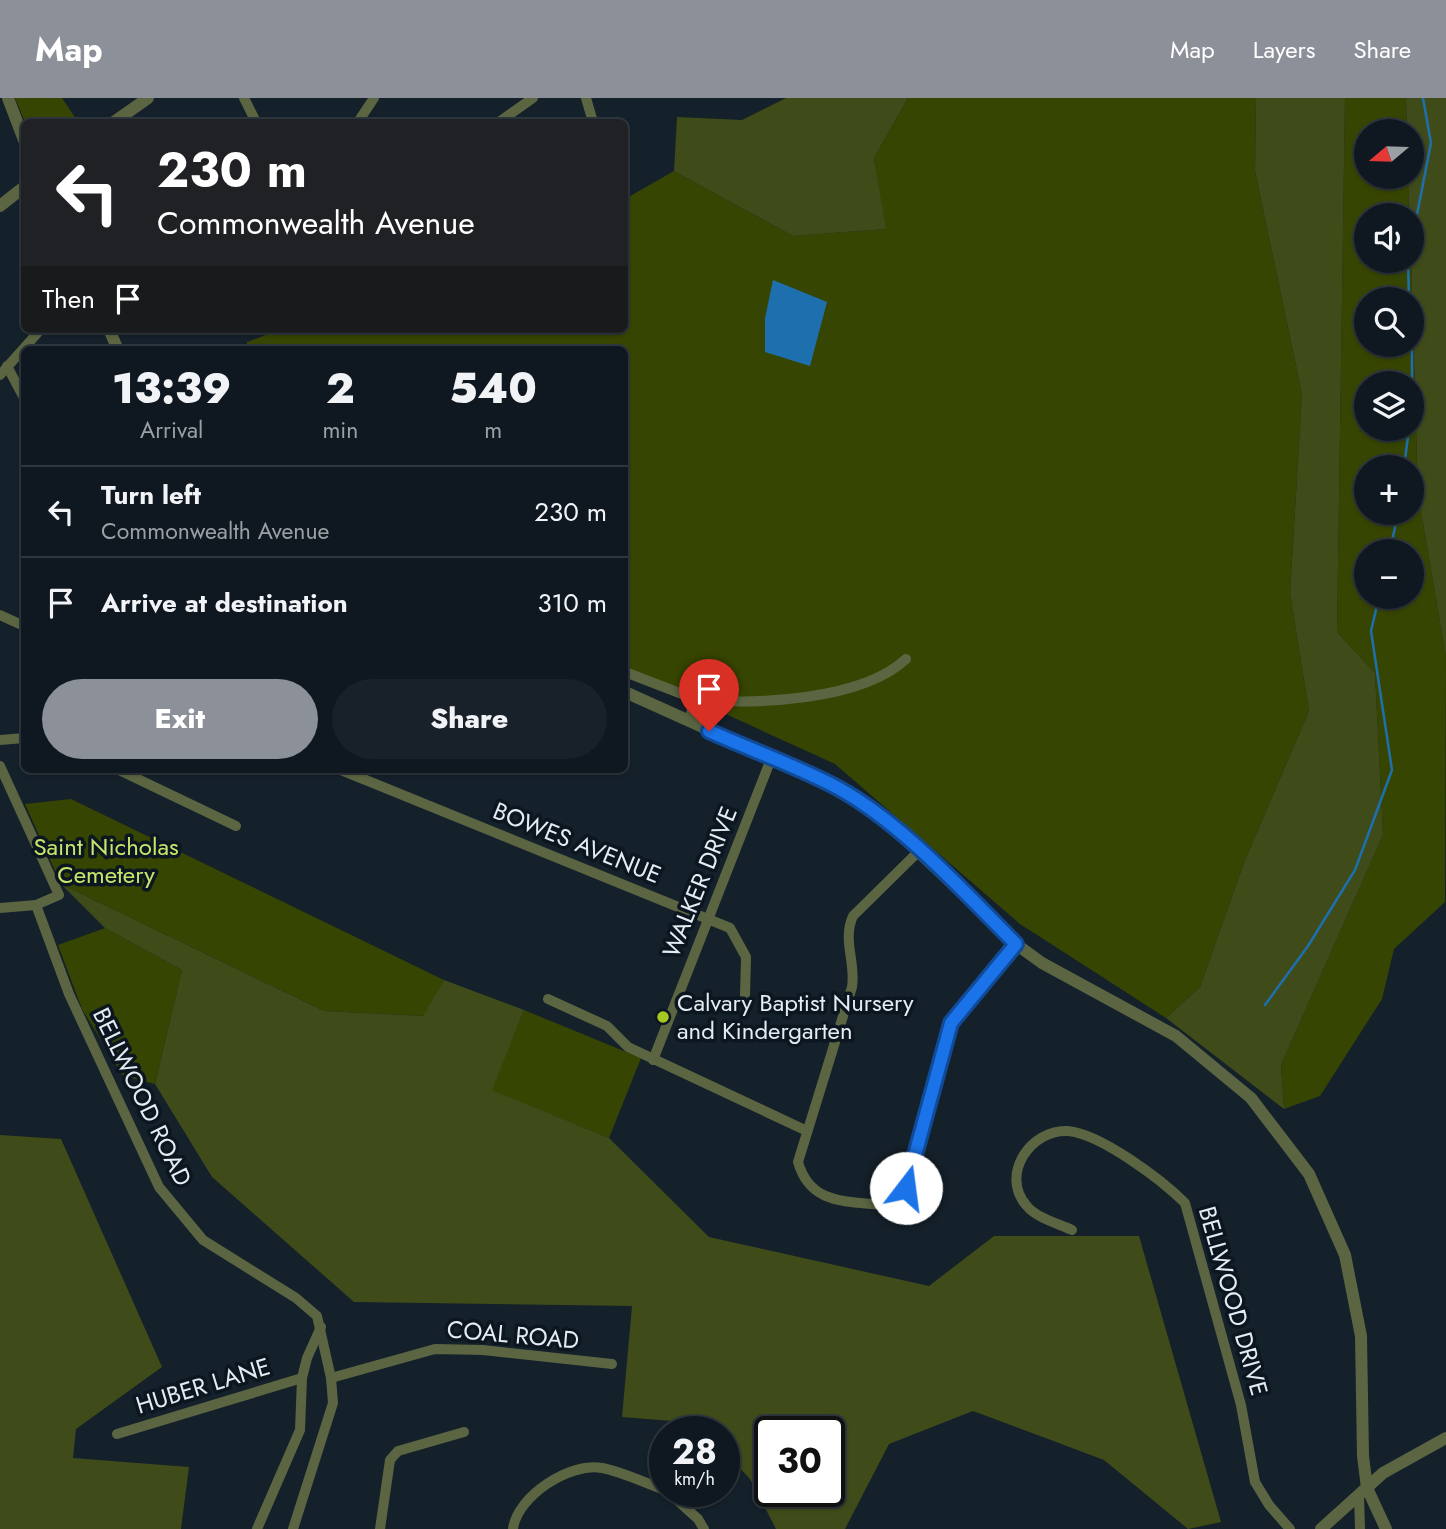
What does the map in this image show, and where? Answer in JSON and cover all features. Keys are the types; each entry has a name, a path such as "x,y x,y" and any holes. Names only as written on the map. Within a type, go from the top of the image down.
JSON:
{"street":[{"path":"8,98 21,133"},
{"path":"118,119 148,98"},
{"path":"244,98 254,119"},
{"path":"360,119 374,98"},
{"path":"503,119 533,98"},
{"path":"586,98 592,119"},
{"path":"0,206 19,196"},
{"path":"25,346 37,333"},
{"path":"0,375 21,351"},
{"path":"7,366 21,392"},
{"path":"0,615 21,625"},
{"path":"628,673 695,699 746,703 821,694 893,671 906,659"},
{"path":"628,693 838,788 891,825 1016,944 1042,963 1175,1036 1227,1075 1251,1098 1309,1174 1345,1255 1359,1315 1363,1357 1363,1491 1360,1529"},
{"path":"689,721 695,699"},
{"path":"0,740 21,738"},
{"name":"WALKER DRIVE","path":"653,1060 771,759"},
{"path":"0,766 59,895 36,905 0,908"},
{"path":"125,773 236,825"},
{"name":"BOWES AVENUE","path":"348,773 730,928 741,943 746,957 745,995"},
{"path":"0,798 14,796"},
{"path":"919,851 853,916 848,928 847,940 855,972 852,987 798,1162 803,1181 812,1190 827,1196 882,1205 906,1188 951,1023 1016,944"},
{"name":"BELLWOOD ROAD","path":"36,905 69,994 159,1187 203,1240 296,1298 317,1316 321,1326"},
{"path":"548,999 607,1026 628,1047 653,1060 807,1131"},
{"name":"BELLWOOD DRIVE","path":"1072,1230 1034,1213 1025,1204 1016,1184 1020,1159 1045,1135 1057,1131 1080,1133 1112,1150 1169,1187 1185,1203 1241,1405 1255,1482 1269,1505 1290,1529"},
{"path":"257,1529 300,1430 302,1378 307,1358 321,1326"},
{"path":"293,1529 332,1403 331,1378 321,1326"},
{"name":"COAL ROAD","path":"331,1378 435,1349 482,1350 612,1364"},
{"name":"HUBER LANE","path":"117,1434 302,1378"},
{"path":"380,1529 390,1460 398,1451 464,1432"},
{"path":"1321,1529 1383,1473 1446,1438"},
{"path":"513,1529 527,1501 544,1487 576,1469 601,1467 649,1485"},
{"path":"1363,1491 1386,1529"},
{"path":"684,1507 698,1519 704,1529"}],"green space":[{"path":"15,98 62,98 76,119 24,119"},
{"path":"786,98 908,98 874,158 886,229 793,236 674,171 677,117 742,120"},
{"path":"908,98 1256,98 1255,171 1302,394 1290,593 1309,711 1245,860 1200,987 1166,1018 1020,924 835,764 628,669 628,346 246,346 247,342 271,333 628,333 628,197 674,171 793,236 885,229 874,158"},
{"path":"1256,98 1345,98 1337,632 1375,673 1383,835 1281,1065 1284,1109 1166,1018 1200,987 1245,860 1309,711 1290,593 1302,394 1255,171"},
{"path":"1345,98 1406,98 1407,119 1354,119 1354,189 1408,189 1409,203 1354,203 1354,273 1411,273 1412,287 1354,287 1354,357 1414,357 1414,371 1354,371 1354,441 1416,441 1417,455 1354,455 1354,525 1423,525 1446,657 1445,902 1394,949 1382,999 1320,1096 1284,1109 1281,1065 1383,835 1375,673 1337,632"},
{"path":"1406,98 1446,98 1446,657 1423,525 1424,455 1417,455 1416,441 1424,441 1424,371 1414,371 1414,357 1424,357 1424,287 1412,287 1411,273 1424,273 1424,203 1409,203 1408,189 1424,189 1424,119 1407,119"},
{"name":"Saint Nicholas Cemetery","path":"71,799 444,980 424,1016 324,1011 61,884 25,804"},
{"path":"61,884 324,1011 423,1016 444,980 524,1010 492,1090 609,1138 709,1237 929,1286 994,1236 1139,1236 1221,1522 1188,1529 1104,1460 973,1411 889,1444 845,1529 776,1529 765,1507 845,1507 845,1416 754,1416 754,1487 740,1468 740,1416 649,1416 649,1419 622,1417 632,1306 354,1302 212,1177 155,1084 182,970 105,928"},
{"path":"105,928 182,970 155,1084 123,1076 82,1009 58,945"},
{"path":"524,1010 641,1058 609,1138 491,1090"},
{"path":"0,1135 61,1139 162,1367 76,1429 73,1458 189,1467 181,1529 0,1529"}],"water":[{"path":"773,280 827,302 810,366 765,352 765,318"}],"waterway":[{"path":"1419,203 1431,143 1423,98"},
{"path":"1408,273 1409,287"},
{"path":"1412,357 1412,371"},
{"path":"1406,455 1407,441"},
{"path":"1393,539 1395,525"},
{"path":"1265,1005 1308,946 1355,870 1392,770 1371,631 1376,609"}],"place":[{"name":"Calvary Baptist Nursery and Kindergarten","path":"663,1017"}],"route":[{"path":"709,731 838,788 867,807 891,825 1016,944 951,1023 906,1188"}]}
